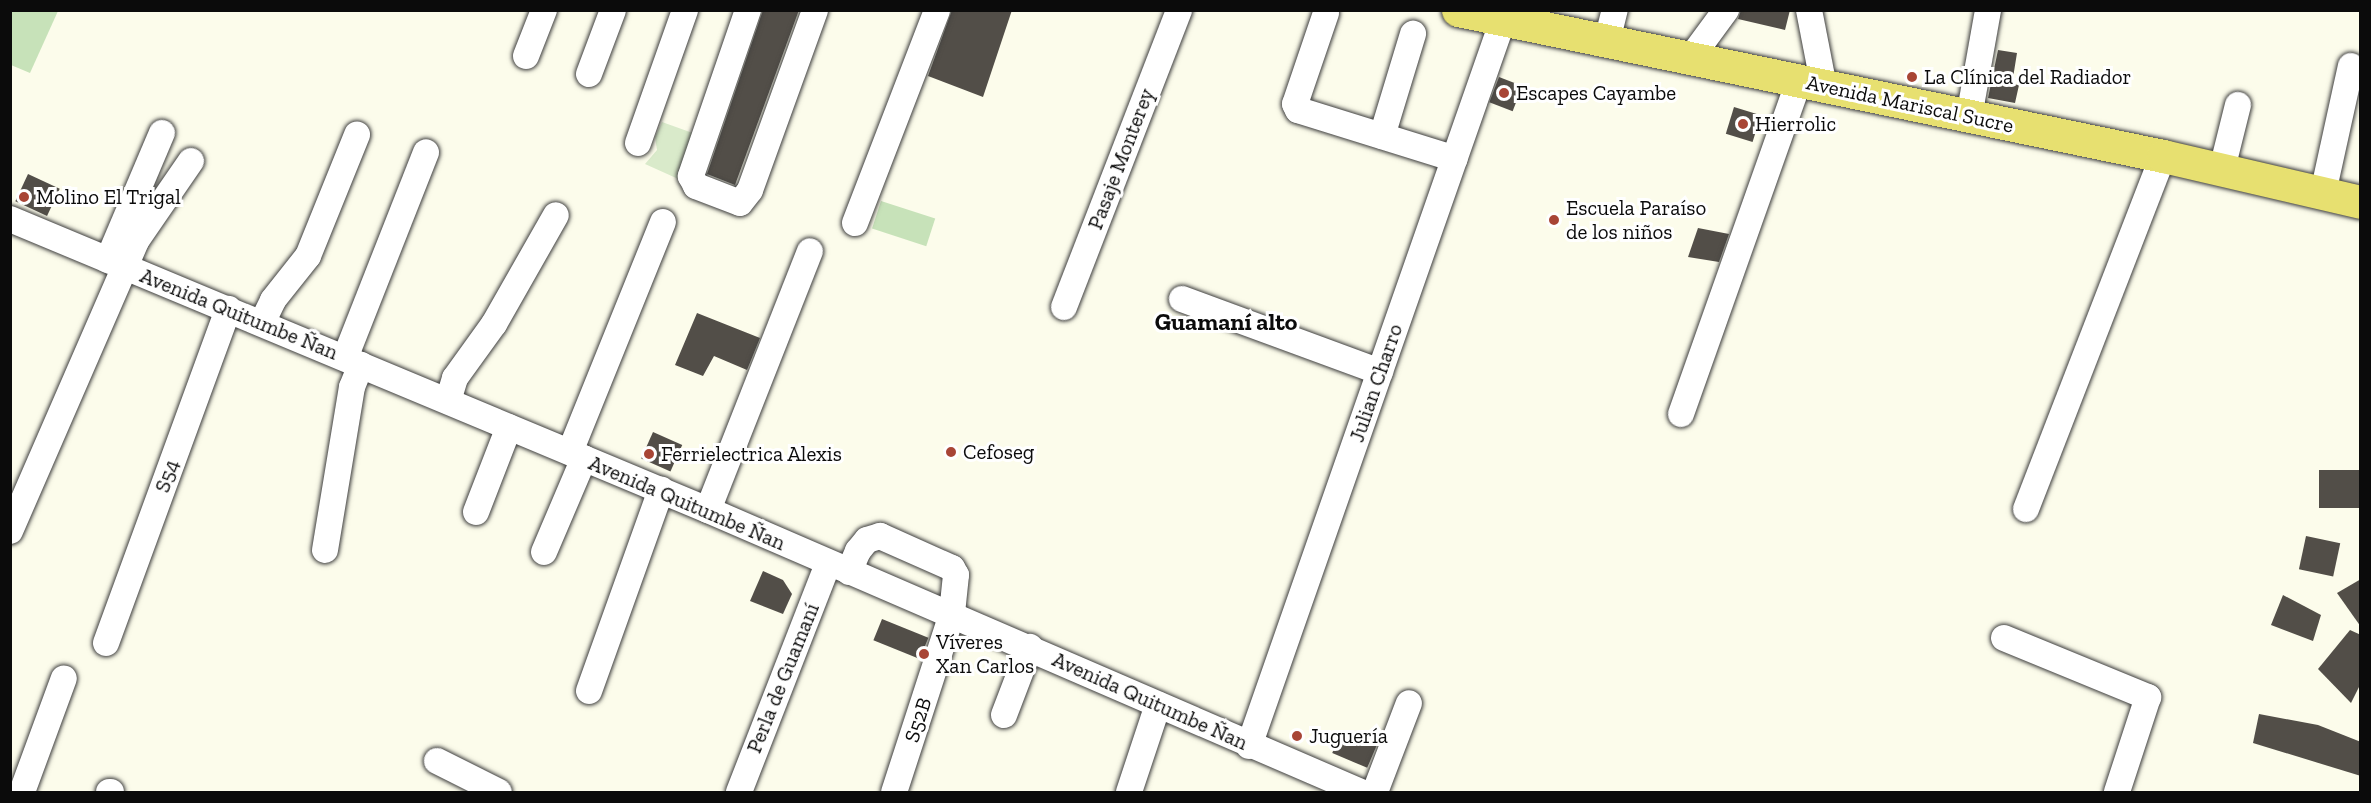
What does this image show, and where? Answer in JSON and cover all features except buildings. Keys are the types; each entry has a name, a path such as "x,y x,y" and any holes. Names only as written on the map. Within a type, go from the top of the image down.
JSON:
{"main road":[{"name":"Avenida Mariscal Sucre","path":"1458,10 1503,20 1538,19 1611,26 1690,59 2163,156 2361,202"}],"street":[{"path":"526,56 544,10"},
{"path":"589,74 613,10"},
{"path":"638,143 685,10"},
{"path":"748,10 691,176 702,189 740,203 750,190 814,10"},
{"path":"855,223 937,10"},
{"name":"Pasaje Monterey","path":"1064,307 1179,10"},
{"path":"1690,59 1726,10"},
{"path":"1681,414 1812,84 1809,10"},
{"path":"1969,117 1988,10"},
{"path":"1326,13 1295,104 1298,110 1455,159"},
{"name":"Julian Charro","path":"1250,746 1503,20"},
{"path":"1382,136 1413,34"},
{"path":"2323,193 2351,66"},
{"path":"2222,169 2238,105"},
{"path":"10,531 116,263 162,133"},
{"path":"262,323 273,300 308,256 357,135"},
{"path":"325,550 352,387 353,361 426,152"},
{"path":"2026,509 2163,156"},
{"path":"116,263 136,241 191,161"},
{"path":"448,401 455,378 494,324 556,215"},
{"name":"Avenida Quitumbe Ñan","path":"10,219 661,490 839,568 1030,647 1250,746 1328,786 1361,792"},
{"path":"544,552 577,455 663,222"},
{"path":"708,510 810,251"},
{"path":"1182,299 1380,372"},
{"name":"S54","path":"106,643 228,309"},
{"path":"476,512 509,427"},
{"path":"589,690 661,490"},
{"name":"Perla de Guamaní","path":"739,792 839,568 867,540 888,537 952,568 956,575 952,614"},
{"name":"S52B","path":"894,792 952,614"},
{"path":"2004,638 2148,697 2117,792"},
{"path":"1004,715 1030,647"},
{"path":"22,792 63,678"},
{"path":"1375,792 1409,703"},
{"path":"1129,792 1158,705"},
{"path":"437,762 499,792"}],"green space":[{"path":"10,11 58,11 30,73 11,65"},
{"path":"662,122 701,136 685,182 645,164 657,150 655,137"},
{"path":"881,201 935,219 926,246 872,229"}],"place":[{"name":"La Clínica del Radiador","path":"1912,77"},
{"name":"Escapes Cayambe","path":"1504,93"},
{"name":"Hierrolic","path":"1743,124"},
{"name":"Molino El Trigal","path":"24,197"},
{"name":"Escuela Paraíso de los niños","path":"1554,220"},
{"name":"Cefoseg","path":"951,452"},
{"name":"Ferrielectrica Alexis","path":"649,454"},
{"name":"Víveres Xan Carlos","path":"924,654"},
{"name":"Juguería","path":"1297,736"}],"district":[{"name":"Guamaní alto","path":"1226,322"}]}
